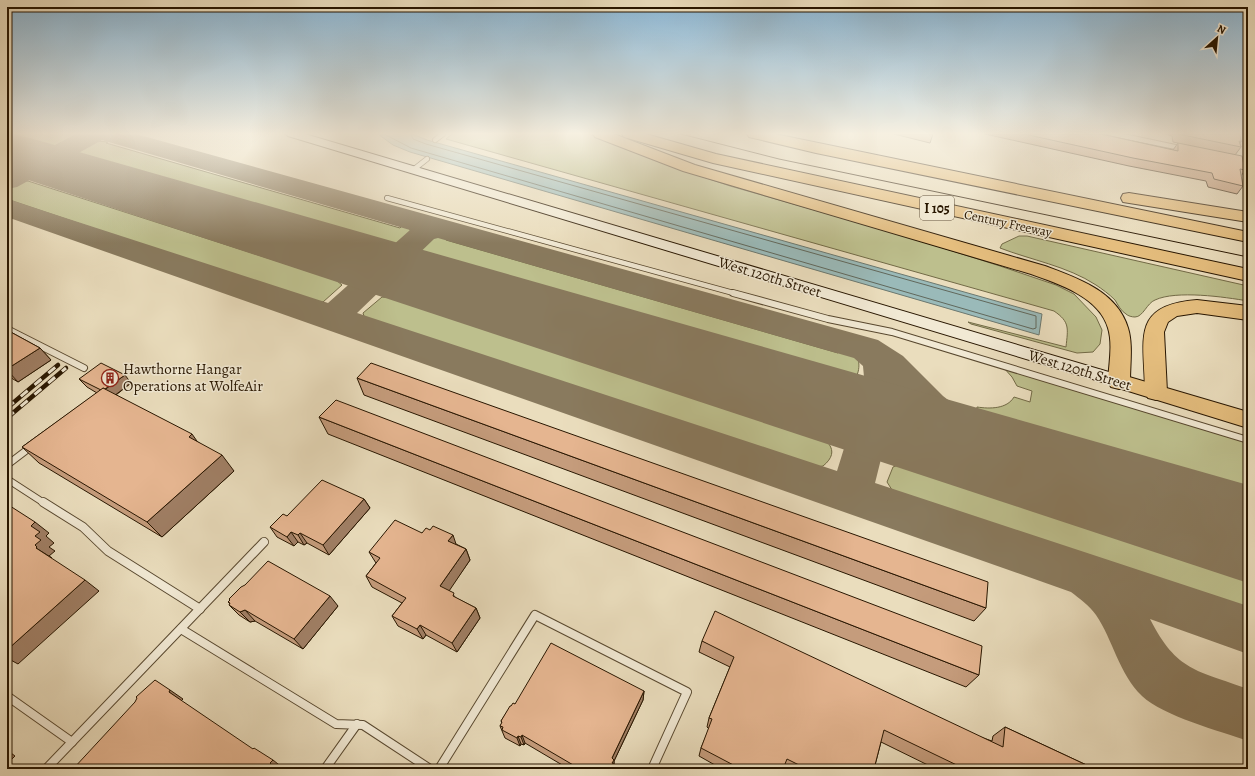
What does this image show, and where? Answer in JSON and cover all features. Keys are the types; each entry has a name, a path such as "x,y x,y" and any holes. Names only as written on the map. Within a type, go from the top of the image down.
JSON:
{"highway":[{"path":"697,170 1038,270 1072,283 1102,304 1109,312 1118,329 1119,381"},
{"name":"Century Freeway","path":"768,170 1248,275"},
{"name":"I 105","path":"926,170 1248,237"},
{"path":"939,170 990,176 1248,217"},
{"path":"1156,392 1154,329 1161,318 1179,309 1193,306 1211,307 1248,313"}],"main road":[{"name":"West 120th Street","path":"414,170 1248,420"}],"lane":[{"path":"387,198 828,319 892,332 1248,440"},
{"path":"7,329 84,368"},
{"path":"7,465 37,442"},
{"path":"7,479 84,527 108,551 200,608"},
{"path":"46,769 264,542"},
{"path":"439,769 535,614 687,692 652,769"},
{"path":"181,629 336,724 363,725 430,769"},
{"path":"7,696 72,742"},
{"path":"325,769 357,724"}],"green space":[{"path":"134,170 200,170 400,228 402,226 410,229 411,234 403,243 392,249 384,249 387,245"},
{"path":"556,170 683,170 730,186 902,235 1000,266 1056,285 1074,294 1096,317 1102,330 1100,344 1093,352 1077,353 968,322 1066,347 1067,326 1063,319 1054,311"},
{"path":"18,181 28,181 336,280 342,285 323,302 311,302 7,199 7,187"},
{"path":"1019,236 1027,236 1248,286 1248,301 1201,295 1175,295 1155,300 1140,315 1135,317 1130,316 1120,308 1115,300 1108,294 1085,278 1061,268 1000,248 1002,244"},
{"path":"434,237 448,238 446,240 838,353 840,350 857,357 859,370 853,382 849,385 839,385 829,382 831,377 423,256 419,260 416,258 413,253 415,250 422,243"},
{"path":"382,297 393,298 808,431 825,440 832,449 831,455 829,460 823,466 811,468 804,466 365,319 363,313"},
{"path":"1003,367 1248,443 1248,500 975,419 977,407 993,408 1003,406 1014,397 1030,402 1032,391 1017,386 1012,377"},
{"path":"903,463 915,465 1248,572 1248,616 903,499 894,493 887,482 893,467"}],"water":[{"path":"473,170 534,170 1042,314 1039,335"}],"building":[{"path":"1197,170 1240,170 1243,186 1214,179 1212,173"},
{"path":"7,330 40,348 7,369"},
{"path":"101,363 125,375 105,389 103,388 101,390 79,379"},
{"path":"371,363 988,582 986,608 357,378"},
{"path":"103,388 192,434 189,437 222,455 147,522 22,447"},
{"path":"336,400 982,646 979,675 319,417"},
{"path":"322,480 364,499 323,545 300,533 298,535 291,532 287,537 270,527 283,514 287,516"},
{"path":"7,504 35,522 31,526 40,532 35,536 41,540 35,545 37,547 36,548 85,580 7,650"},
{"path":"395,520 422,533 426,528 430,530 433,526 453,535 448,541 466,549 440,586 454,593 453,596 476,608 452,643 420,625 417,629 392,616 406,598 366,576 380,558 369,552"},
{"path":"268,561 330,596 294,639 245,610 240,612 229,605 230,603 228,602 230,600 229,599"},
{"path":"715,611 1003,747 1005,727 1095,769 965,769 884,730 874,769 807,769 787,759 783,769 741,769 701,748 712,719 709,718 734,657 702,641"},
{"path":"551,643 644,691 612,758 614,760 612,763 614,764 612,769 580,769 522,735 521,737 518,736 517,738 502,730 503,727 500,726 501,721 510,706 513,703 515,704"},
{"path":"155,680 170,690 169,692 253,749 254,748 273,760 268,769 73,769 135,702 136,697"}],"taxiway":[{"path":"7,181 27,170"},
{"path":"235,170 442,229"},
{"path":"7,207 340,321"},
{"path":"340,321 337,315 340,310 424,233 434,229 442,229"},
{"path":"442,229 866,349 875,355 880,362 882,369 880,383 874,390 858,399 848,401 817,401 847,414 861,426 865,434 866,442"},
{"path":"340,321 837,490"},
{"path":"874,354 898,371 923,399 951,424 985,446 1022,464"},
{"path":"866,442 875,433 885,429 910,430"},
{"path":"837,490 843,490 853,486 866,442"},
{"path":"837,490 1248,630"},
{"path":"1088,577 1101,586 1112,598 1141,653 1160,678 1168,684 1189,694 1248,715"}],"runway":[{"path":"66,170 1248,534"}],"tram line":[{"path":"833,170 1248,257"}],"railway":[{"path":"7,408 58,365"},
{"path":"7,418 66,368"}],"place":[{"name":"Hawthorne Hangar Operations at WolfeAir","path":"110,378"}]}
